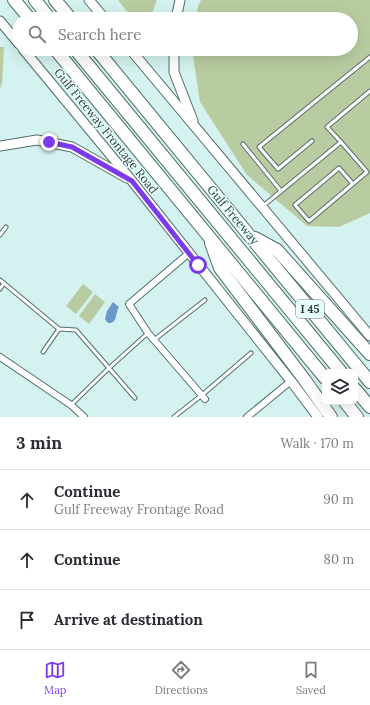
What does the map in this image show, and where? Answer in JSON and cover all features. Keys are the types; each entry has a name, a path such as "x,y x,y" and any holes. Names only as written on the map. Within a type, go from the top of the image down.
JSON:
{"highway":[{"path":"14,0 24,12"},
{"path":"35,0 44,12"},
{"path":"55,0 65,12"},
{"name":"I 45","path":"61,56 322,374"},
{"name":"Gulf Freeway","path":"81,56 339,369"},
{"name":"Gulf Freeway","path":"102,56 370,382"},
{"path":"208,235 220,268 331,417"},
{"path":"250,236 277,250 370,354"},
{"path":"358,387 370,398"},
{"path":"358,393 370,407"},
{"path":"347,405 357,417"},
{"path":"358,405 364,417"}],"main road":[{"path":"89,0 99,12"},
{"path":"177,12 180,0"},
{"path":"0,21 12,36"},
{"name":"Gulf Freeway Frontage Road","path":"29,56 132,181 318,417"},
{"path":"136,56 370,336"},
{"path":"174,56 174,72 196,128"},
{"path":"0,146 37,140 72,147 132,181"}],"street":[{"path":"189,253 130,304 148,333 204,397"},
{"path":"0,358 71,405 84,417"},
{"path":"247,417 291,381"}],"lane":[{"path":"312,141 278,169 259,146 370,57"},
{"path":"353,184 339,168 295,205 309,222 353,184 368,171 327,127 370,91"},
{"path":"262,207 341,142"},
{"path":"243,144 281,191"},
{"path":"0,235 6,226"},
{"path":"0,280 59,329 76,330 135,398"},
{"path":"0,289 4,283"},
{"path":"154,340 205,300"},
{"path":"43,352 59,329"},
{"path":"71,405 148,333"},
{"path":"174,417 204,397 251,353"}],"green space":[{"path":"118,0 157,0 153,12 127,12"},
{"path":"201,0 370,0 370,213 339,227 307,226 247,175 200,102 193,56 358,56 358,12 197,12"},
{"path":"0,47 4,47 2,83 0,89"},
{"path":"83,284 93,292 76,314 66,306"},
{"path":"95,294 105,302 89,324 79,316"}],"water":[{"path":"113,302 119,307 115,320 108,323 105,319 107,311"}],"route":[{"path":"49,142 72,147 132,181 198,265"}]}
